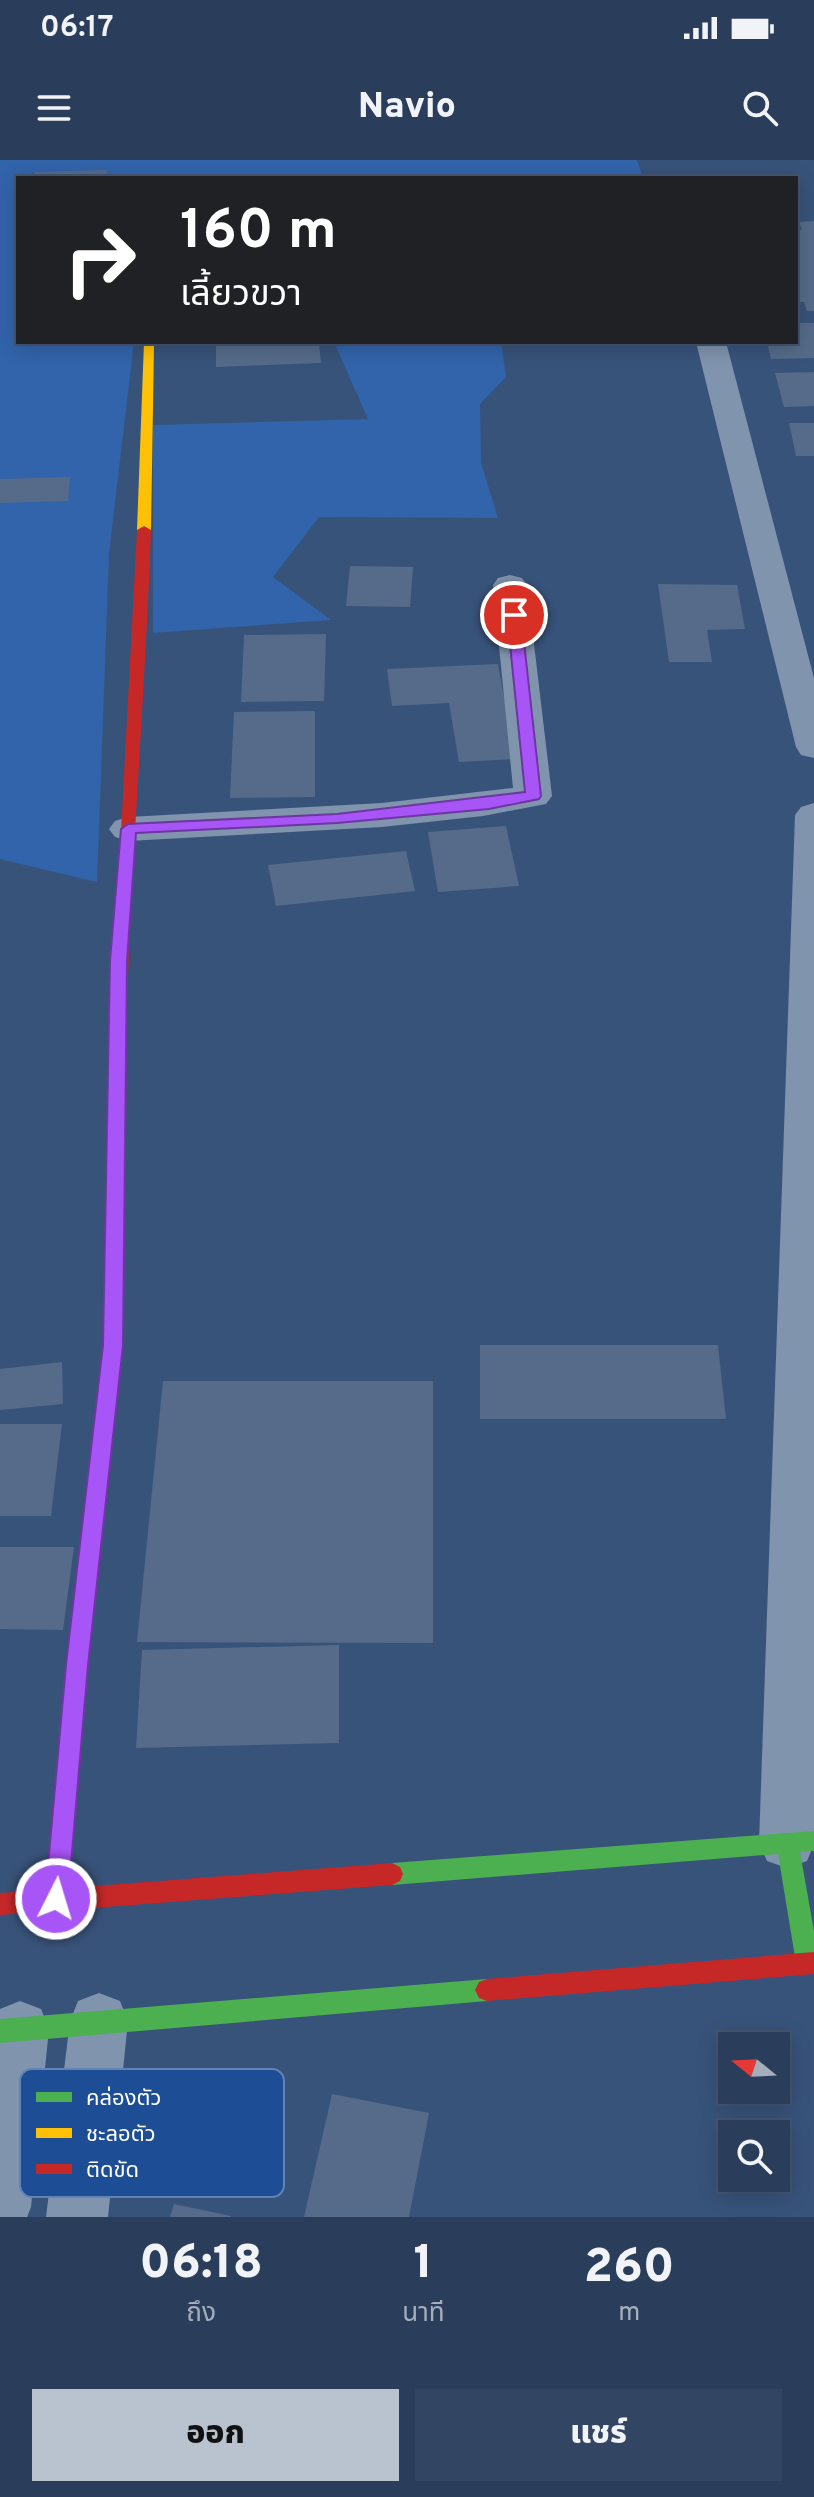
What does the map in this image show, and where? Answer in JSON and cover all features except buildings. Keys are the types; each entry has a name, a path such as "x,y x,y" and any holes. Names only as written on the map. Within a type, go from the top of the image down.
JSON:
{"street":[{"path":"712,344 814,747"},
{"path":"56,1899 77,1665 113,1345 119,961 141,652 148,345"},
{"path":"128,829 337,819 489,804 533,796 510,585"},
{"path":"0,2207 10,2030 811,1963 800,1842 814,815"},
{"path":"0,1904 800,1842"},
{"path":"94,2069 99,2021"},
{"path":"77,2217 79,2197"}],"shaded area":[{"path":"0,160 637,160 642,176 16,176 16,344 134,344 109,553 97,882 0,859"},
{"path":"335,344 501,344 506,377 480,404 481,463 498,518 319,517 273,577 331,620 153,633 153,425 368,419"}],"traffic: fast":[{"path":"392,1874 814,1841"},
{"path":"787,1843 808,1963"},
{"path":"0,2031 487,1990"}],"traffic: slow":[{"path":"144,530 148,345"},
{"path":"105,1420 113,1345 118,1039"}],"traffic: jam":[{"path":"118,1039 122,912 144,530"},
{"path":"56,1899 77,1665 105,1420"},
{"path":"0,1904 392,1874"},
{"path":"487,1990 814,1963"}],"route":[{"path":"56,1899 77,1665 113,1345 119,961 128,829 337,819 489,804 533,796 514,615"}]}
